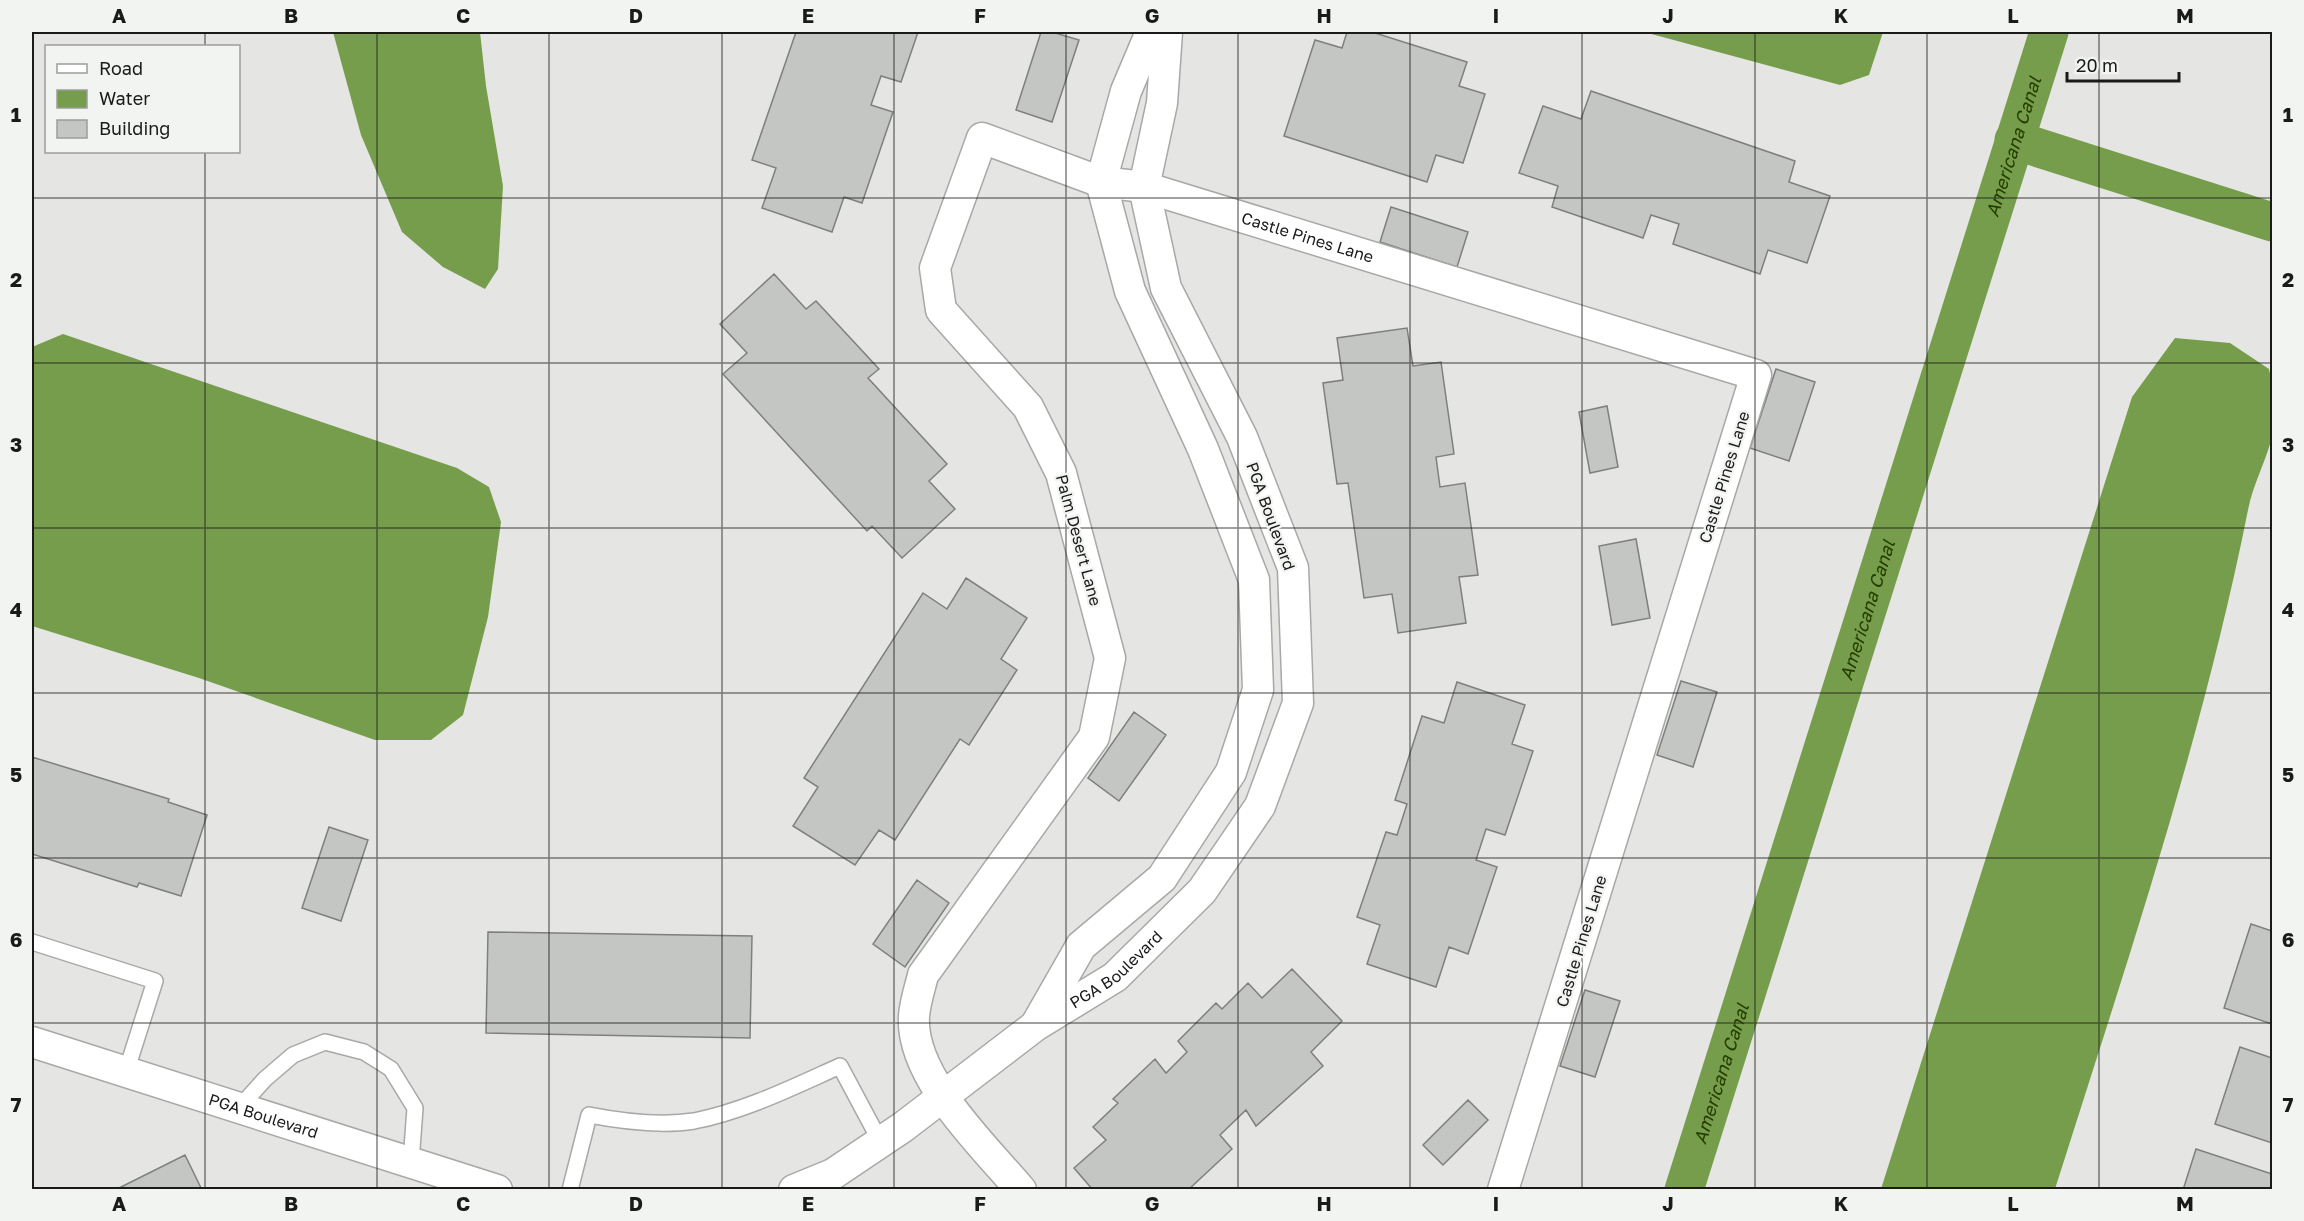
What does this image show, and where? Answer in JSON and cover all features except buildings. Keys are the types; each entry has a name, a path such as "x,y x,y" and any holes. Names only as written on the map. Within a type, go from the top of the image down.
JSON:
{"street":[{"path":"1101,183 1126,91 1151,32"},
{"name":"PGA Boulevard","path":"794,1190 834,1174 942,1097 1035,1026 1115,977 1202,891 1260,806 1298,703 1293,568 1242,437 1166,288 1144,187 1162,103 1167,32"},
{"name":"Palm Desert Lane","path":"942,1097 919,1048 914,1017 923,975 1094,737 1110,657 1061,472 1028,407 941,310 935,268 982,138 1101,183 1144,187"},
{"name":"PGA Boulevard","path":"1035,1026 1081,946 1162,878 1231,772 1257,690 1254,580 1203,449 1130,291 1101,183"},
{"name":"Castle Pines Lane","path":"1144,187 1756,375 1503,1190"},
{"name":"PGA Boulevard","path":"32,1042 497,1190"},
{"path":"942,1097 1021,1190"}],"lane":[{"path":"32,942 155,981 126,1072"},
{"path":"239,1108 265,1079 293,1055 325,1042 364,1052 391,1069 415,1108 411,1162"},
{"path":"570,1190 589,1115 622,1122 693,1121 759,1101 840,1066 880,1141"}],"water":[{"path":"333,32 480,32 486,86 503,186 498,269 485,289 443,267 402,232 361,135"},
{"path":"1644,32 1883,32 1869,75 1840,85"},
{"path":"63,334 457,468 489,487 501,522 488,617 463,715 431,740 375,740 199,678 32,626 32,347"},
{"path":"2175,338 2230,343 2269,369 2274,405 2273,434 2250,501 2208,682 2161,852 2055,1189 1881,1189 2132,397"}],"waterway":[{"name":"Americana Canal","path":"1684,1190 2049,32"},
{"path":"2014,140 2272,222"}]}
